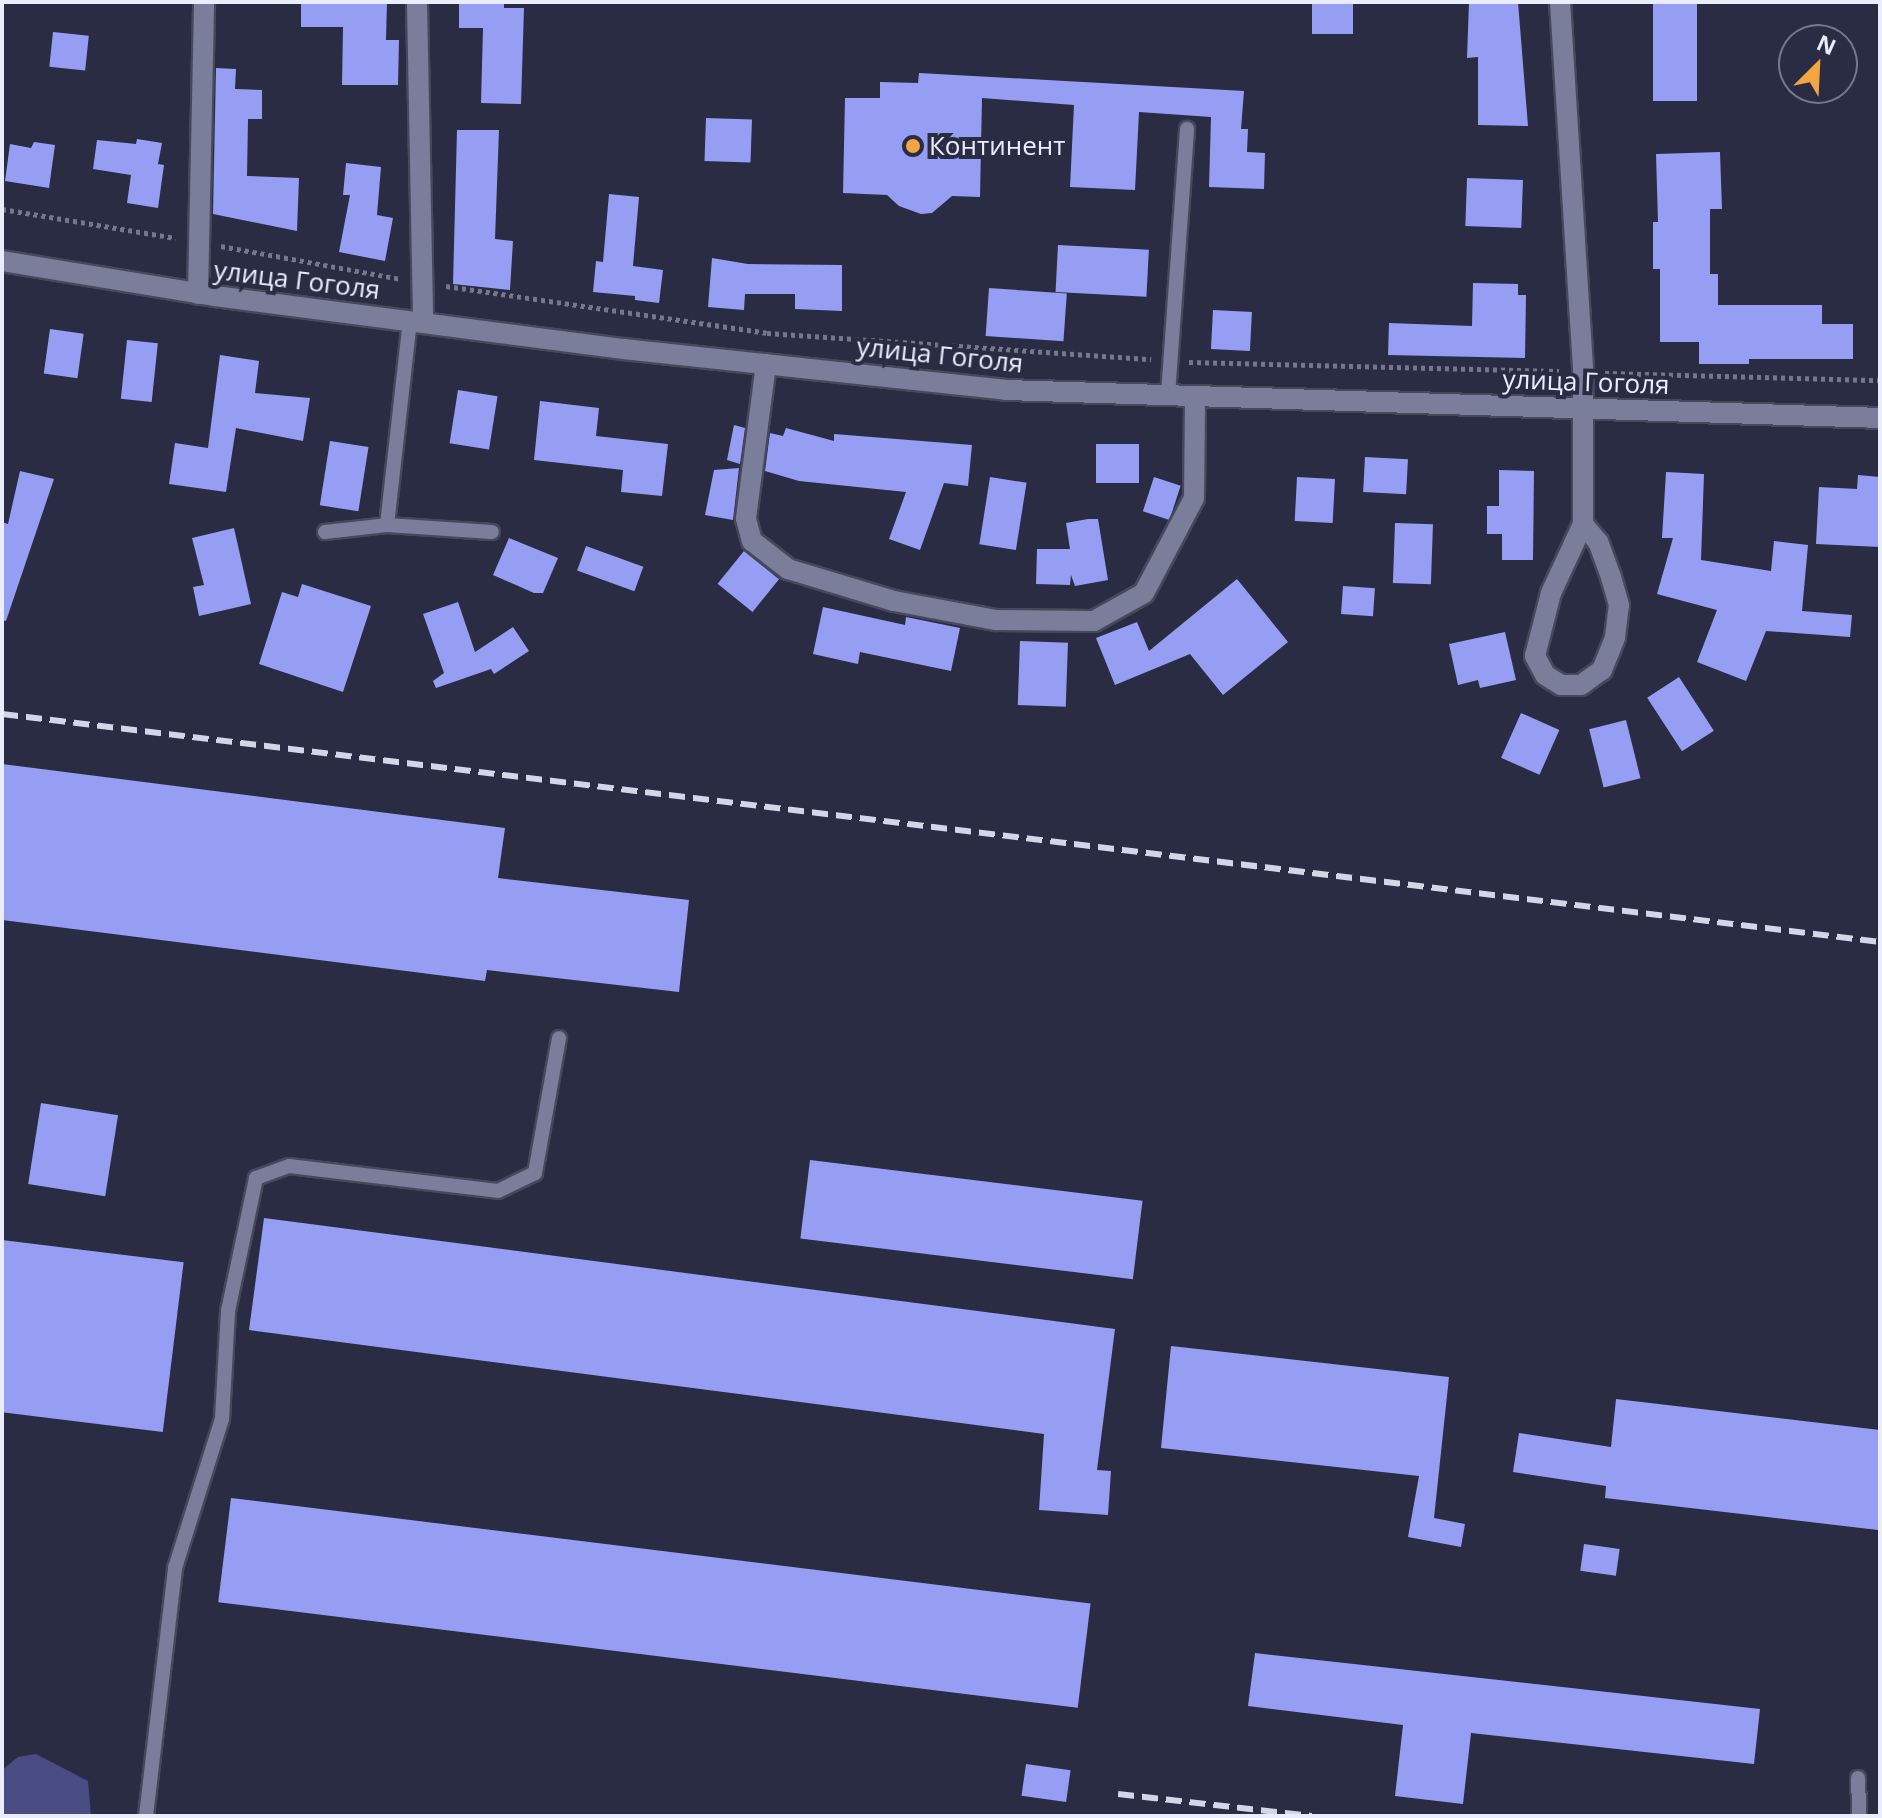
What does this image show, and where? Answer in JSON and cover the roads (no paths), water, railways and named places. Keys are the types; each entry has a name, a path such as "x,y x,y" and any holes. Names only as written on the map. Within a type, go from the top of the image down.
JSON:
{"street":[{"path":"198,294 204,2"},
{"path":"416,322 422,283 417,2"},
{"path":"1560,2 1583,372 1583,524 1551,593 1535,656 1545,675 1561,685 1581,685 1602,670 1615,637 1619,605 1598,542 1583,524"},
{"name":"улица Гоголя","path":"2,261 198,294 766,364 1006,390 1880,418"},
{"path":"766,364 746,519 752,541 788,569 894,601 996,620 1094,621 1144,593 1194,498 1195,396"}],"lane":[{"path":"1168,395 1187,129"},
{"path":"387,525 416,322"},
{"path":"325,532 387,525 492,532"},
{"path":"146,1816 175,1568 222,1419 228,1311 256,1178 289,1166 498,1191 535,1173 559,1038"},
{"path":"1858,1778 1859,1816"}],"railway":[{"path":"2,714 1880,942"},
{"path":"1118,1794 1312,1816"}],"place":[{"name":"Континент","path":"913,146"}]}
